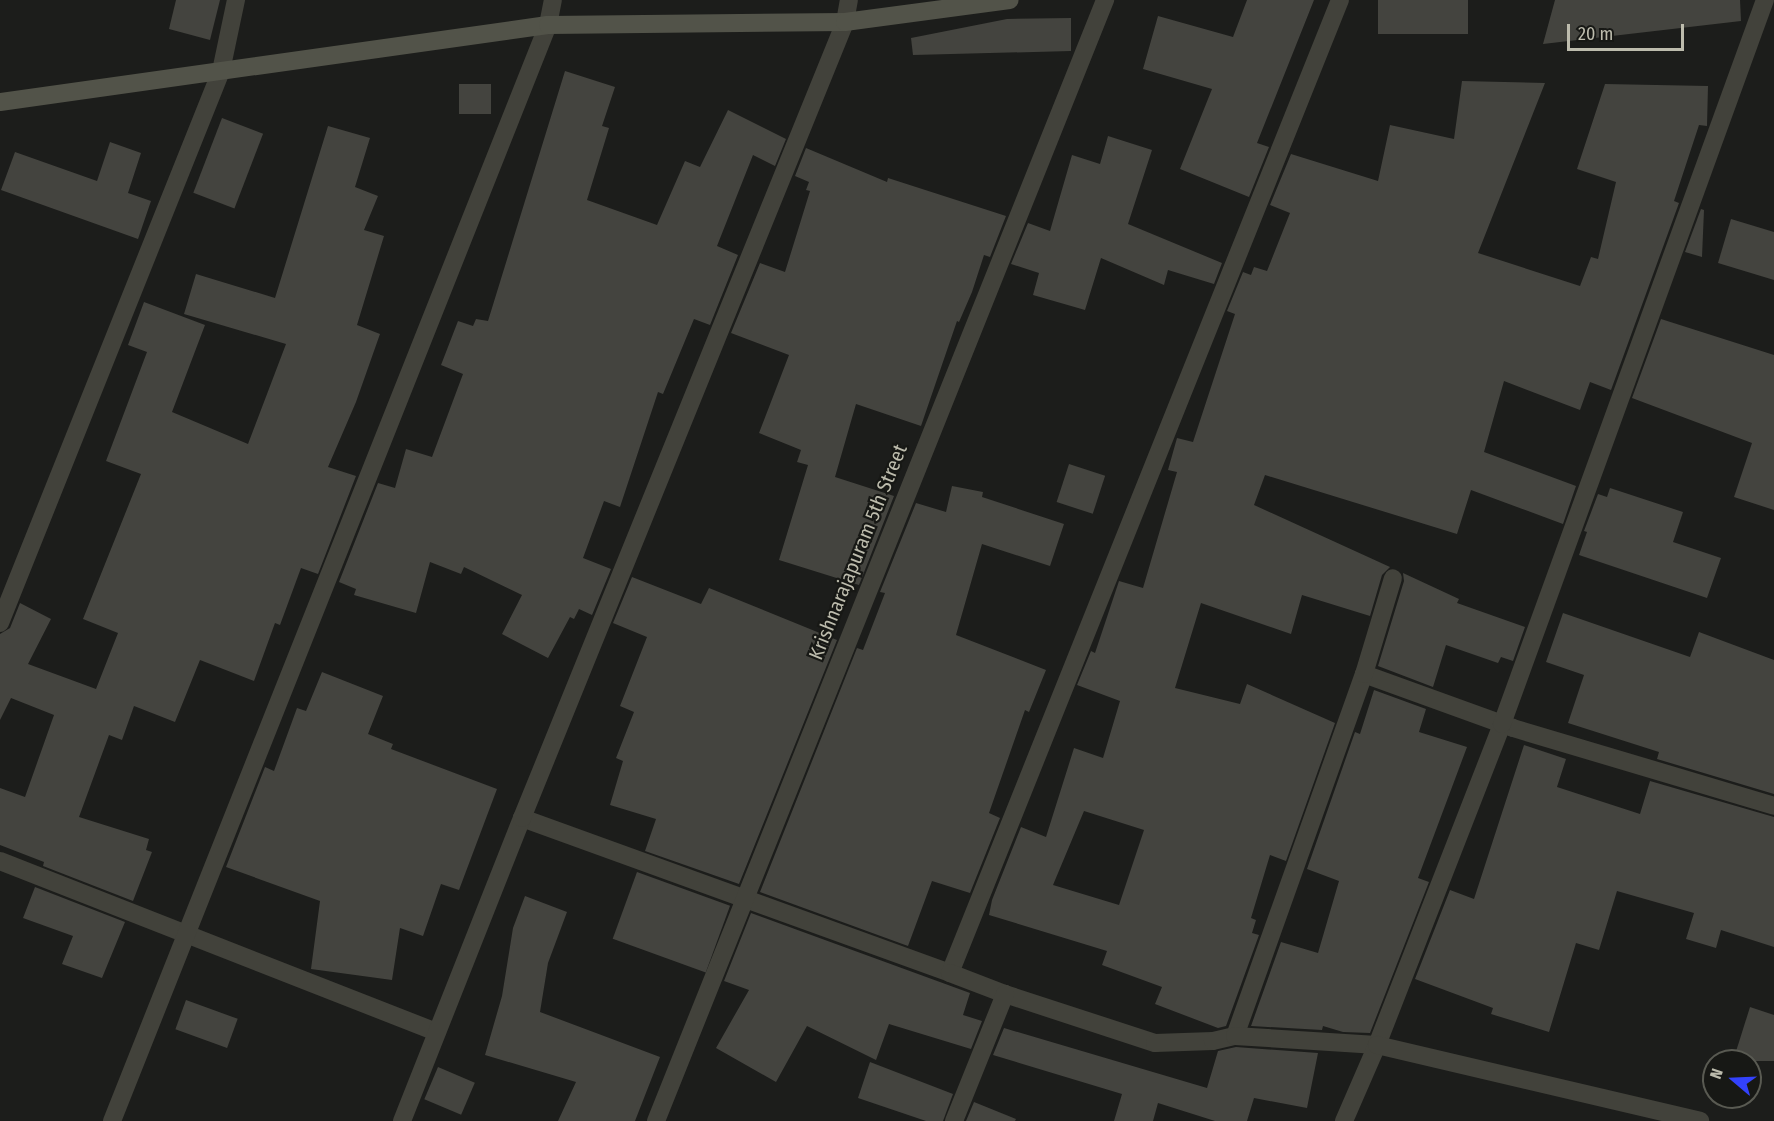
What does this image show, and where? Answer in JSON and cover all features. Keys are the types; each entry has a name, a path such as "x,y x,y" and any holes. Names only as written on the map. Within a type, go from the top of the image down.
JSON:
{"main road":[{"path":"0,102 548,25 845,22 1010,0"}],"street":[{"path":"0,623 221,71 236,0"},
{"path":"112,1121 548,25 553,0"},
{"path":"402,1121 522,818 845,22 849,0"},
{"name":"Krishnarajapuram 5th Street","path":"656,1121 1105,0"},
{"path":"950,973 1340,0"},
{"path":"1344,1121 1377,1045 1502,724 1765,0"},
{"path":"1235,1036 1364,674 1393,578"},
{"path":"1364,674 1502,724 1774,806"},
{"path":"522,818 1005,994 1155,1042 1213,1041 1235,1036 1377,1045 1700,1121"},
{"path":"0,861 186,936 437,1032"},
{"path":"954,1121 1005,994"}],"building":[{"path":"176,0 220,0 210,40 169,29"},
{"path":"1247,0 1314,0 1257,143 1269,147 1249,197 1180,169 1212,89 1143,69 1158,16 1233,37"},
{"path":"1378,0 1468,0 1468,34 1378,34"},
{"path":"1555,0 1740,0 1741,21 1543,44"},
{"path":"1071,18 1071,51 913,55 911,38 1007,19"},
{"path":"565,71 615,87 602,126 609,128 587,200 657,225 685,161 700,167 728,110 786,139 775,166 753,155 717,246 738,255 710,325 694,319 663,394 658,392 620,507 604,501 583,558 611,569 592,615 579,609 574,619 570,617 548,658 502,634 522,595 464,567 461,574 430,562 416,613 354,595 356,589 339,582 378,483 395,488 406,449 432,457 463,374 441,365 458,321 473,326 476,319 488,321"},
{"path":"1462,81 1545,83 1478,253 1580,286 1591,257 1598,259 1616,182 1577,169 1605,84 1708,86 1707,126 1699,125 1674,201 1679,203 1611,390 1590,382 1580,410 1504,381 1484,452 1576,486 1563,524 1471,490 1457,534 1265,475 1254,505 1390,567 1382,575 1370,616 1302,595 1291,634 1201,603 1175,688 1240,704 1247,684 1335,723 1286,861 1270,855 1251,918 1256,920 1252,933 1259,935 1226,1026 1218,1028 1155,1004 1162,987 1102,965 1107,951 989,915 992,900 1021,827 1046,837 1074,748 1103,758 1120,701 1077,685 1091,651 1095,653 1119,581 1143,588 1177,472 1168,470 1177,438 1193,442 1235,314 1227,311 1243,272 1251,275 1254,267 1267,271 1290,213 1270,205 1291,154 1378,181 1390,125 1454,139","holes":["1084,811 1144,830 1119,905 1053,885"]},
{"path":"459,84 491,84 491,114 459,114"},
{"path":"222,118 263,134 234,208 193,193"},
{"path":"328,126 370,138 355,187 378,196 364,230 384,236 357,325 380,334 356,402 328,467 356,476 318,574 301,568 280,625 275,623 254,681 200,660 175,722 134,706 122,740 109,735 79,817 149,839 146,850 152,852 133,901 43,866 44,862 0,845 0,788 25,797 54,715 11,698 0,720 0,634 10,628 20,603 51,619 28,664 96,689 118,633 83,619 141,474 106,461 147,352 128,345 144,302 205,325 172,412 248,444 286,344 184,314 196,274 275,298"},
{"path":"1108,136 1152,150 1128,224 1222,263 1214,284 1168,270 1164,285 1101,258 1085,310 1033,295 1039,273 1011,264 1028,223 1050,231 1072,155 1100,164"},
{"path":"110,142 141,153 128,193 151,201 138,239 1,190 15,152 97,181"},
{"path":"806,148 887,182 888,178 1006,216 990,257 984,255 972,292 959,322 957,321 921,426 856,404 835,477 894,496 859,585 779,560 808,465 797,462 801,450 759,433 789,355 731,333 760,263 785,272 810,191 806,190 809,182 795,176"},
{"path":"1701,209 1704,210 1702,257 1685,252"},
{"path":"1731,219 1774,232 1774,280 1718,263"},
{"path":"1661,319 1774,355 1774,510 1734,497 1752,443 1632,398"},
{"path":"1069,464 1105,476 1093,514 1057,502"},
{"path":"952,486 983,492 982,497 1064,524 1050,566 982,544 956,635 1046,670 1029,712 1025,710 989,813 1000,818 970,893 932,881 908,946 760,892 857,648 863,650 885,593 880,592 916,503 946,512"},
{"path":"1610,488 1683,512 1673,542 1721,558 1707,598 1579,555 1587,532 1584,531 1598,494 1607,497"},
{"path":"1403,573 1459,599 1457,603 1525,627 1513,661 1501,657 1498,663 1446,645 1433,687 1378,666 1404,581"},
{"path":"632,577 701,604 709,588 837,640 739,884 645,851 656,819 610,805 623,761 616,758 634,712 620,706 647,637 613,623"},
{"path":"1563,613 1690,657 1699,632 1774,660 1774,794 1657,759 1659,752 1568,723 1584,675 1546,662"},
{"path":"322,672 383,696 368,734 393,744 391,749 497,789 459,890 441,884 423,936 400,928 392,980 311,969 320,901 226,867 265,767 274,771 297,708 306,711"},
{"path":"1374,690 1426,709 1419,732 1467,747 1418,878 1429,882 1370,1033 1343,1032 1323,1026 1322,1030 1251,1026 1281,942 1318,953 1339,881 1307,869 1355,732 1360,734"},
{"path":"1524,745 1566,759 1557,787 1640,814 1650,781 1774,817 1774,947 1721,930 1716,948 1686,939 1694,913 1617,891 1599,950 1576,943 1549,1032 1491,1014 1493,1008 1415,979 1450,890 1474,899"},
{"path":"637,872 730,906 706,973 613,939"},
{"path":"35,887 125,922 102,978 62,964 73,936 23,918"},
{"path":"525,896 567,912 548,963 540,1012 660,1057 635,1121 558,1121 576,1082 485,1055 502,996 513,928"},
{"path":"751,913 970,993 963,1015 982,1021 971,1049 889,1024 876,1060 807,1026 776,1082 716,1048 749,990 724,981"},
{"path":"186,1000 238,1019 227,1048 175,1029"},
{"path":"1750,1007 1774,1015 1774,1061 1762,1061 1762,1049 1737,1049"},
{"path":"1004,1028 1207,1088 1218,1051 1236,1047 1318,1053 1307,1108 1254,1098 1247,1121 1215,1121 1158,1103 1153,1121 1114,1121 1122,1094 993,1055"},
{"path":"870,1062 953,1094 943,1121 926,1121 858,1098"},
{"path":"438,1067 475,1083 461,1115 424,1099"},
{"path":"974,1102 1016,1119 1015,1121 966,1121"}]}
